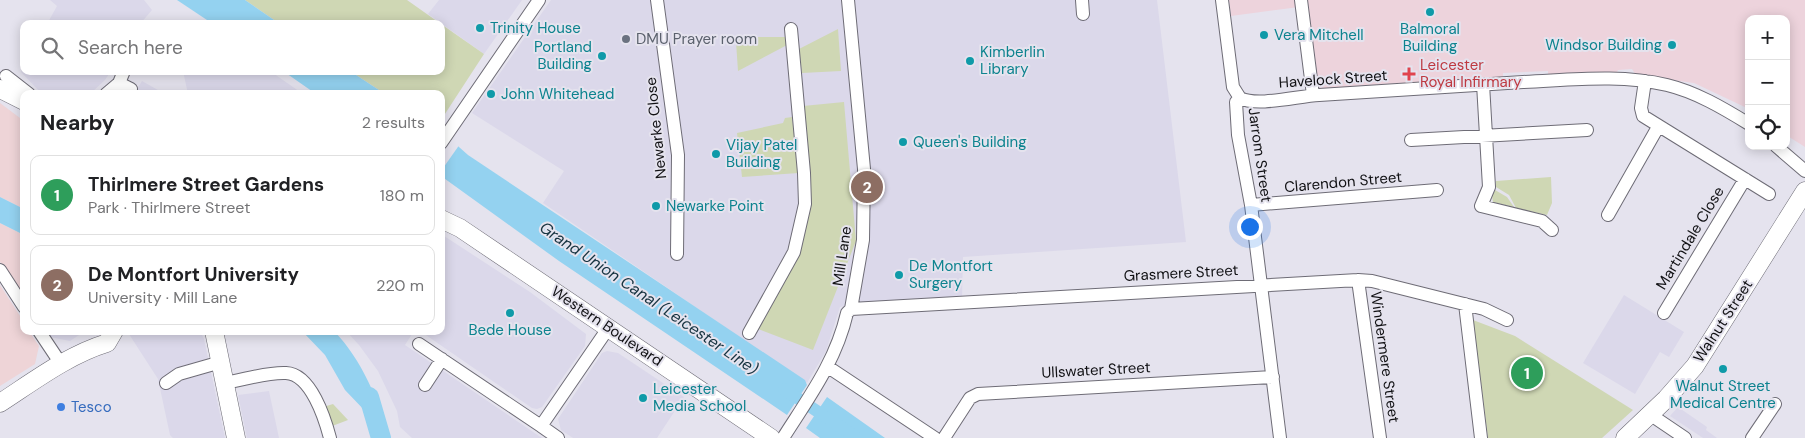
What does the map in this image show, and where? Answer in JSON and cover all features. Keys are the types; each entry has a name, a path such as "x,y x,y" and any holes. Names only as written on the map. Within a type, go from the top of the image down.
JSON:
{"street":[{"path":"445,138 539,0"},
{"name":"Newarke Close","path":"657,0 678,155 677,254"},
{"name":"Mill Lane","path":"783,438 828,367 851,309 862,240 864,169 848,0"},
{"path":"1082,0 1083,14"},
{"name":"Jarrom Street","path":"1222,0 1233,87 1240,98 1236,102 1238,135 1252,205 1260,285 1280,438"},
{"path":"1301,0 1313,95"},
{"path":"749,333 794,252 804,212 804,173 791,29"},
{"path":"110,90 121,77 131,89"},
{"name":"Havelock Street","path":"1240,98 1253,102 1313,95 1599,78 1645,81 1691,93 1745,122"},
{"name":"Martindale Close","path":"1645,81 1641,112 1658,127 1769,194"},
{"path":"3,83 20,90"},
{"path":"3,83 20,98"},
{"path":"1483,84 1488,187 1481,206 1542,221 1552,230"},
{"path":"1608,216 1658,127"},
{"path":"1411,140 1587,130"},
{"path":"1781,150 1805,171"},
{"name":"Martindale Close","path":"1664,313 1745,179"},
{"name":"Clarendon Street","path":"1252,205 1437,190"},
{"name":"Walnut Street","path":"1625,438 1651,415 1681,383 1711,343 1805,191"},
{"name":"Western Boulevard","path":"445,221 460,228 609,327 770,438"},
{"path":"0,270 20,301"},
{"name":"Grasmere Street","path":"851,309 1358,280 1372,281 1484,309 1507,320"},
{"name":"Windermere Street","path":"1358,280 1380,438"},
{"path":"1464,304 1481,438"},
{"path":"541,426 609,327"},
{"path":"42,335 61,364"},
{"path":"0,404 61,364 92,348 108,343 112,335"},
{"path":"215,335 236,438"},
{"path":"419,344 558,438"},
{"path":"425,385 442,360"},
{"path":"166,383 180,374 221,362"},
{"path":"828,367 935,438"},
{"path":"224,383 288,372 301,379 310,390 324,418 330,438"},
{"name":"Ullswater Street","path":"944,438 970,398 978,394 1273,377"},
{"path":"1752,438 1775,404"},
{"path":"1651,415 1685,438"}],"shaded area":[{"path":"50,0 144,0 152,10 143,20 49,20 57,6"},
{"path":"439,0 522,0 484,54 445,26 445,20 436,20 428,14"},
{"path":"551,0 1157,0 1186,242 963,257 962,300 852,304 840,307 826,351 807,383 543,203 564,171 472,113"},
{"name":"Leicester Royal Infirmary","path":"1229,0 1805,0 1805,147 1790,138 1790,15 1745,15 1745,107 1694,83 1636,75 1632,69 1618,70 1616,74 1548,76 1548,71 1503,73 1503,79 1318,92 1307,6 1231,16"},
{"path":"24,75 108,75 94,90 38,90"},
{"path":"184,75 276,75 297,90 187,90"},
{"path":"142,81 158,90 136,90"},
{"path":"0,103 20,118 20,207 0,197"},
{"path":"0,223 20,233 20,291 0,262"},
{"path":"445,237 530,292 586,334 585,346 542,407 532,408 426,335 445,335"},
{"path":"0,285 20,316 20,335 32,335 39,346 35,364 0,386"},
{"path":"1624,295 1684,332 1669,357 1660,352 1635,394 1583,363"},
{"path":"49,335 79,335 70,341 50,337"},
{"path":"130,335 202,335 225,438 173,438 170,435 158,379"},
{"path":"350,335 411,335 405,345 542,438 412,438 400,427 397,411 378,371"},
{"path":"607,351 618,353 684,397 657,438 573,438 561,430 558,419 602,353"},
{"path":"269,391 279,438 247,438 238,395"},
{"path":"1678,407 1707,427 1706,430 1717,438 1703,438 1670,416"}],"green space":[{"path":"245,0 407,0 435,20 274,20"},
{"path":"445,27 484,54 445,114 445,90 379,90 356,75 445,75"},
{"path":"838,29 841,71 802,73 799,49"},
{"path":"742,37 786,37 789,44 738,71 736,42"},
{"path":"844,102 856,241 813,350 753,327 806,231 809,170 803,106"},
{"path":"792,117 799,173 742,177 737,133 783,123 785,118"},
{"path":"1551,177 1552,203 1547,215 1516,208 1509,195 1496,187 1496,181"},
{"path":"1495,190 1507,197 1514,207 1493,202 1492,196"},
{"path":"1473,320 1515,336 1633,410 1602,438 1488,438"},
{"path":"333,404 348,420 327,428 320,408"}],"water":[{"path":"177,0 245,0 274,20 207,20"},
{"path":"289,75 356,75 379,90 310,90"},
{"path":"445,135 468,155 805,380 807,385 787,415 559,261 445,179"},
{"path":"0,197 20,207 20,233 0,223"},
{"path":"306,335 337,335 344,343 368,381 391,438 345,390 325,355"},
{"path":"827,397 885,438 820,438 806,428"}],"pier":[{"path":"445,135 460,144 445,165"}],"waterway":[{"name":"Grand Union Canal (Leicester Line)","path":"784,389 857,438"},
{"path":"369,397 381,438"}],"place":[{"name":"Balmoral Building","path":"1430,12"},
{"name":"Trinity House","path":"480,28"},
{"name":"Vera Mitchell","path":"1264,35"},
{"name":"DMU Prayer room","path":"626,39"},
{"name":"Windsor Building","path":"1672,45"},
{"name":"Portland Building","path":"602,56"},
{"name":"Kimberlin Library","path":"970,61"},
{"name":"Leicester Royal Infirmary","path":"1409,74"},
{"name":"John Whitehead","path":"491,94"},
{"name":"Queen's Building","path":"903,142"},
{"name":"Vijay Patel Building","path":"716,154"},
{"name":"De Montfort University","path":"867,187"},
{"name":"Newarke Point","path":"656,206"},
{"name":"De Montfort Surgery","path":"899,275"},
{"name":"Bede House","path":"510,313"},
{"name":"Walnut Street Medical Centre","path":"1723,369"},
{"name":"Thirlmere Street Gardens","path":"1527,373"},
{"name":"Leicester Media School","path":"643,398"},
{"name":"Tesco","path":"61,407"}]}
